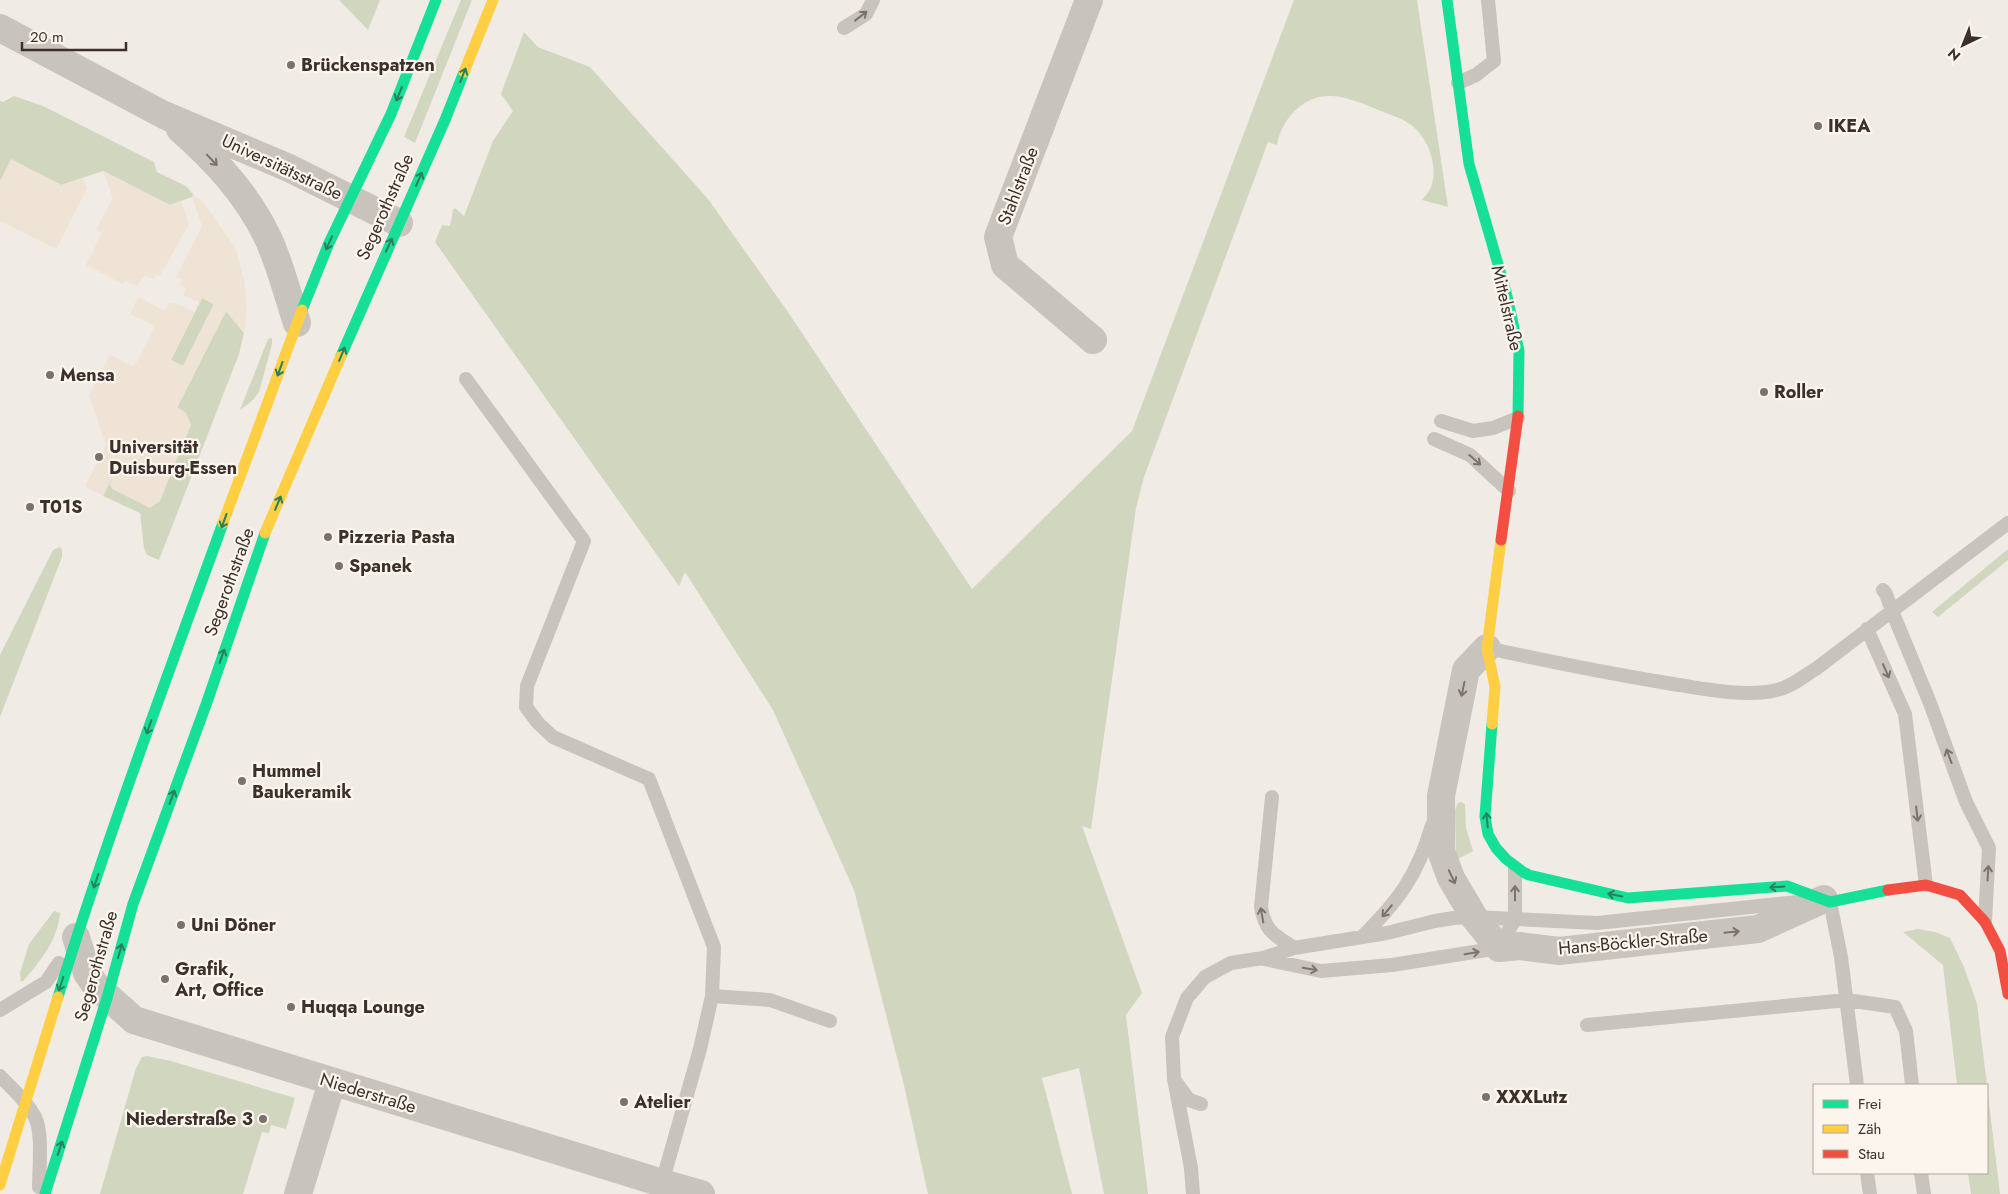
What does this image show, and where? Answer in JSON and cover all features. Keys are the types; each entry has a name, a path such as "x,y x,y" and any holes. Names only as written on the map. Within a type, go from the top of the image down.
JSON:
{"main road":[{"name":"Segerothstraße","path":"0,1185 24,1101 76,938 165,682 297,323 329,243 392,114 436,0"},
{"name":"Segerothstraße","path":"46,1194 107,998 133,904 207,702 259,548 445,120 493,0"},
{"name":"Mittelstraße","path":"1447,0 1469,164 1506,292 1520,351 1518,418 1487,648"},
{"path":"1487,648 1495,688 1485,816 1488,834 1497,848 1515,868 1529,875 1628,898 1787,886 1827,900"},
{"name":"Hans-Böckler-Straße","path":"1827,900 1926,885 1960,895 1986,922 2000,951 2008,994"}],"street":[{"name":"Stahlstraße","path":"1089,0 998,237 1005,265 1093,340"},
{"name":"Universitätsstraße","path":"0,28 164,115 289,168 399,223"},
{"name":"Universitätsstraße","path":"164,115 230,178 251,206 268,237 297,323"},
{"path":"1487,648 1466,670 1441,796 1441,851 1451,878 1474,917 1499,948"},
{"name":"Hans-Böckler-Straße","path":"1499,948 1520,946 1559,951 1758,929 1827,900"},
{"name":"Niederstraße","path":"76,938 87,973 96,986 107,998 134,1020 701,1194"},
{"path":"298,1194 332,1082"}],"lane":[{"path":"844,28 866,14 873,0"},
{"path":"1458,84 1476,75 1494,60 1488,0"},
{"path":"466,379 584,541 527,686 526,707 538,723 553,737 649,779 714,947 712,996 700,1049 662,1183"},
{"path":"1441,421 1473,431 1494,428 1518,418"},
{"path":"1434,439 1470,455 1508,491"},
{"path":"1487,648 1610,674 1694,688 1718,691 1764,692 1778,690 1802,677 2008,523"},
{"path":"1883,590 1930,703 1966,802 1989,848 1986,922"},
{"path":"1867,629 1905,714 1926,885"},
{"path":"1362,937 1385,914 1408,883 1426,847 1441,796"},
{"path":"1272,797 1261,907 1263,922 1271,932 1294,948"},
{"path":"1263,958 1321,971 1392,965 1499,948 1515,919 1515,868"},
{"path":"1193,1194 1191,1168 1174,1079 1172,1037 1187,998 1206,977 1231,963 1263,958 1294,948 1387,933 1435,920 1474,917 1597,924 1827,900 1847,1000 1857,1084"},
{"path":"0,1010 46,982 76,938"},
{"path":"712,996 770,1000 830,1021"},
{"path":"1586,1025 1847,1000 1895,1007 1906,1031 1912,1084"},
{"path":"0,1076 24,1101 36,1118 40,1135 39,1194"},
{"path":"1174,1079 1189,1100 1201,1104"},
{"path":"1867,1174 1870,1194"},
{"path":"1922,1174 1924,1194"}],"green space":[{"path":"339,0 380,0 368,30"},
{"path":"461,0 472,0 415,143 404,137"},
{"path":"1294,0 1417,0 1448,207 1422,200 1431,187 1434,171 1433,162 1422,137 1407,122 1360,103 1332,96 1312,99 1295,110 1283,127 1277,145 1268,142 1144,477 1136,508 1091,829 1082,826 1142,993 1126,1015 1148,1194 1104,1194 1079,1068 1042,1078 1072,1194 928,1194 903,1081 854,890 773,710 685,572 679,586 435,242 442,225 450,226 455,208 464,216 493,141 513,111 501,94 524,32 538,47 590,67 708,199 788,312 972,589 1132,431"},
{"path":"14,96 43,106 154,162 157,172 186,186 193,194 192,197 170,205 103,171 61,185 38,173 0,181 0,101 3,102"},
{"path":"202,298 214,304 183,366 171,360"},
{"path":"226,311 244,333 239,354 159,560 147,555 144,548 140,513 103,496 113,475 177,408"},
{"path":"272,338 259,392 252,401 240,410 268,339"},
{"path":"60,547 62,557 0,717 0,655 53,550"},
{"path":"2008,549 2008,560 1938,617 1932,612"},
{"path":"1458,803 1465,804 1466,828 1473,851 1456,860 1455,810"},
{"path":"54,911 60,913 59,923 52,941 37,965 21,982 20,973 29,944"},
{"path":"1918,929 1935,932 1950,938 1964,967 1977,1004 1987,1084 1957,1084 1943,965 1903,932"},
{"path":"147,1056 171,1061 295,1098 286,1129 271,1125 269,1133 262,1132 243,1194 100,1194 136,1068 142,1057"},
{"path":"1988,1094 2000,1194 1971,1194 1968,1174 1988,1174"}],"shaded area":[{"path":"11,159 61,185 82,178 87,189 56,249 0,221 0,181"},
{"path":"103,171 170,205 181,201 189,224 160,276 156,274 153,279 145,275 136,286 125,281 123,284 86,265 102,233 96,230 113,198"},
{"path":"193,194 204,203 236,249 245,284 247,313 244,333 226,311 177,407 186,413 191,425 160,501 150,508 112,489 110,485 112,478 103,496 85,486 106,445 89,395 110,355 132,366 135,365 154,329 153,325 130,314 138,297 163,310 170,303 178,304 195,312 171,360 183,366 214,304 202,298 200,303 183,295 186,289 180,285 182,280 176,277 202,226 192,197"}],"traffic: fast":[{"path":"302,310 329,243 391,114 436,0"},
{"path":"1447,0 1469,164 1506,292 1519,351 1518,416"},
{"path":"341,356 445,120 464,72"},
{"path":"58,997 117,818 223,523"},
{"path":"45,1194 107,998 133,904 207,702 265,533"},
{"path":"1492,724 1485,816 1488,834 1496,848 1506,859 1529,875 1628,898 1787,886 1830,902 1888,890"}],"traffic: slow":[{"path":"464,72 493,0"},
{"path":"223,523 302,310"},
{"path":"265,533 341,356"},
{"path":"1492,724 1495,687 1487,648 1501,540"},
{"path":"0,1185 58,997"}],"traffic: jam":[{"path":"1501,540 1518,416"},
{"path":"1888,890 1926,885 1960,895 1985,922 2000,951 2008,994"}],"place":[{"name":"Brückenspatzen","path":"291,65"},
{"name":"IKEA","path":"1818,126"},
{"name":"Mensa","path":"50,375"},
{"name":"Roller","path":"1764,392"},
{"name":"Universität Duisburg-Essen","path":"99,457"},
{"name":"T01S","path":"30,507"},
{"name":"Pizzeria Pasta","path":"328,537"},
{"name":"Spanek","path":"339,566"},
{"name":"Hummel Baukeramik","path":"242,781"},
{"name":"Uni Döner","path":"181,925"},
{"name":"Grafik, Art, Office","path":"165,979"},
{"name":"Huqqa Lounge","path":"291,1007"},
{"name":"XXXLutz","path":"1486,1097"},
{"name":"Atelier","path":"624,1102"},
{"name":"Niederstraße 3","path":"263,1119"}]}
